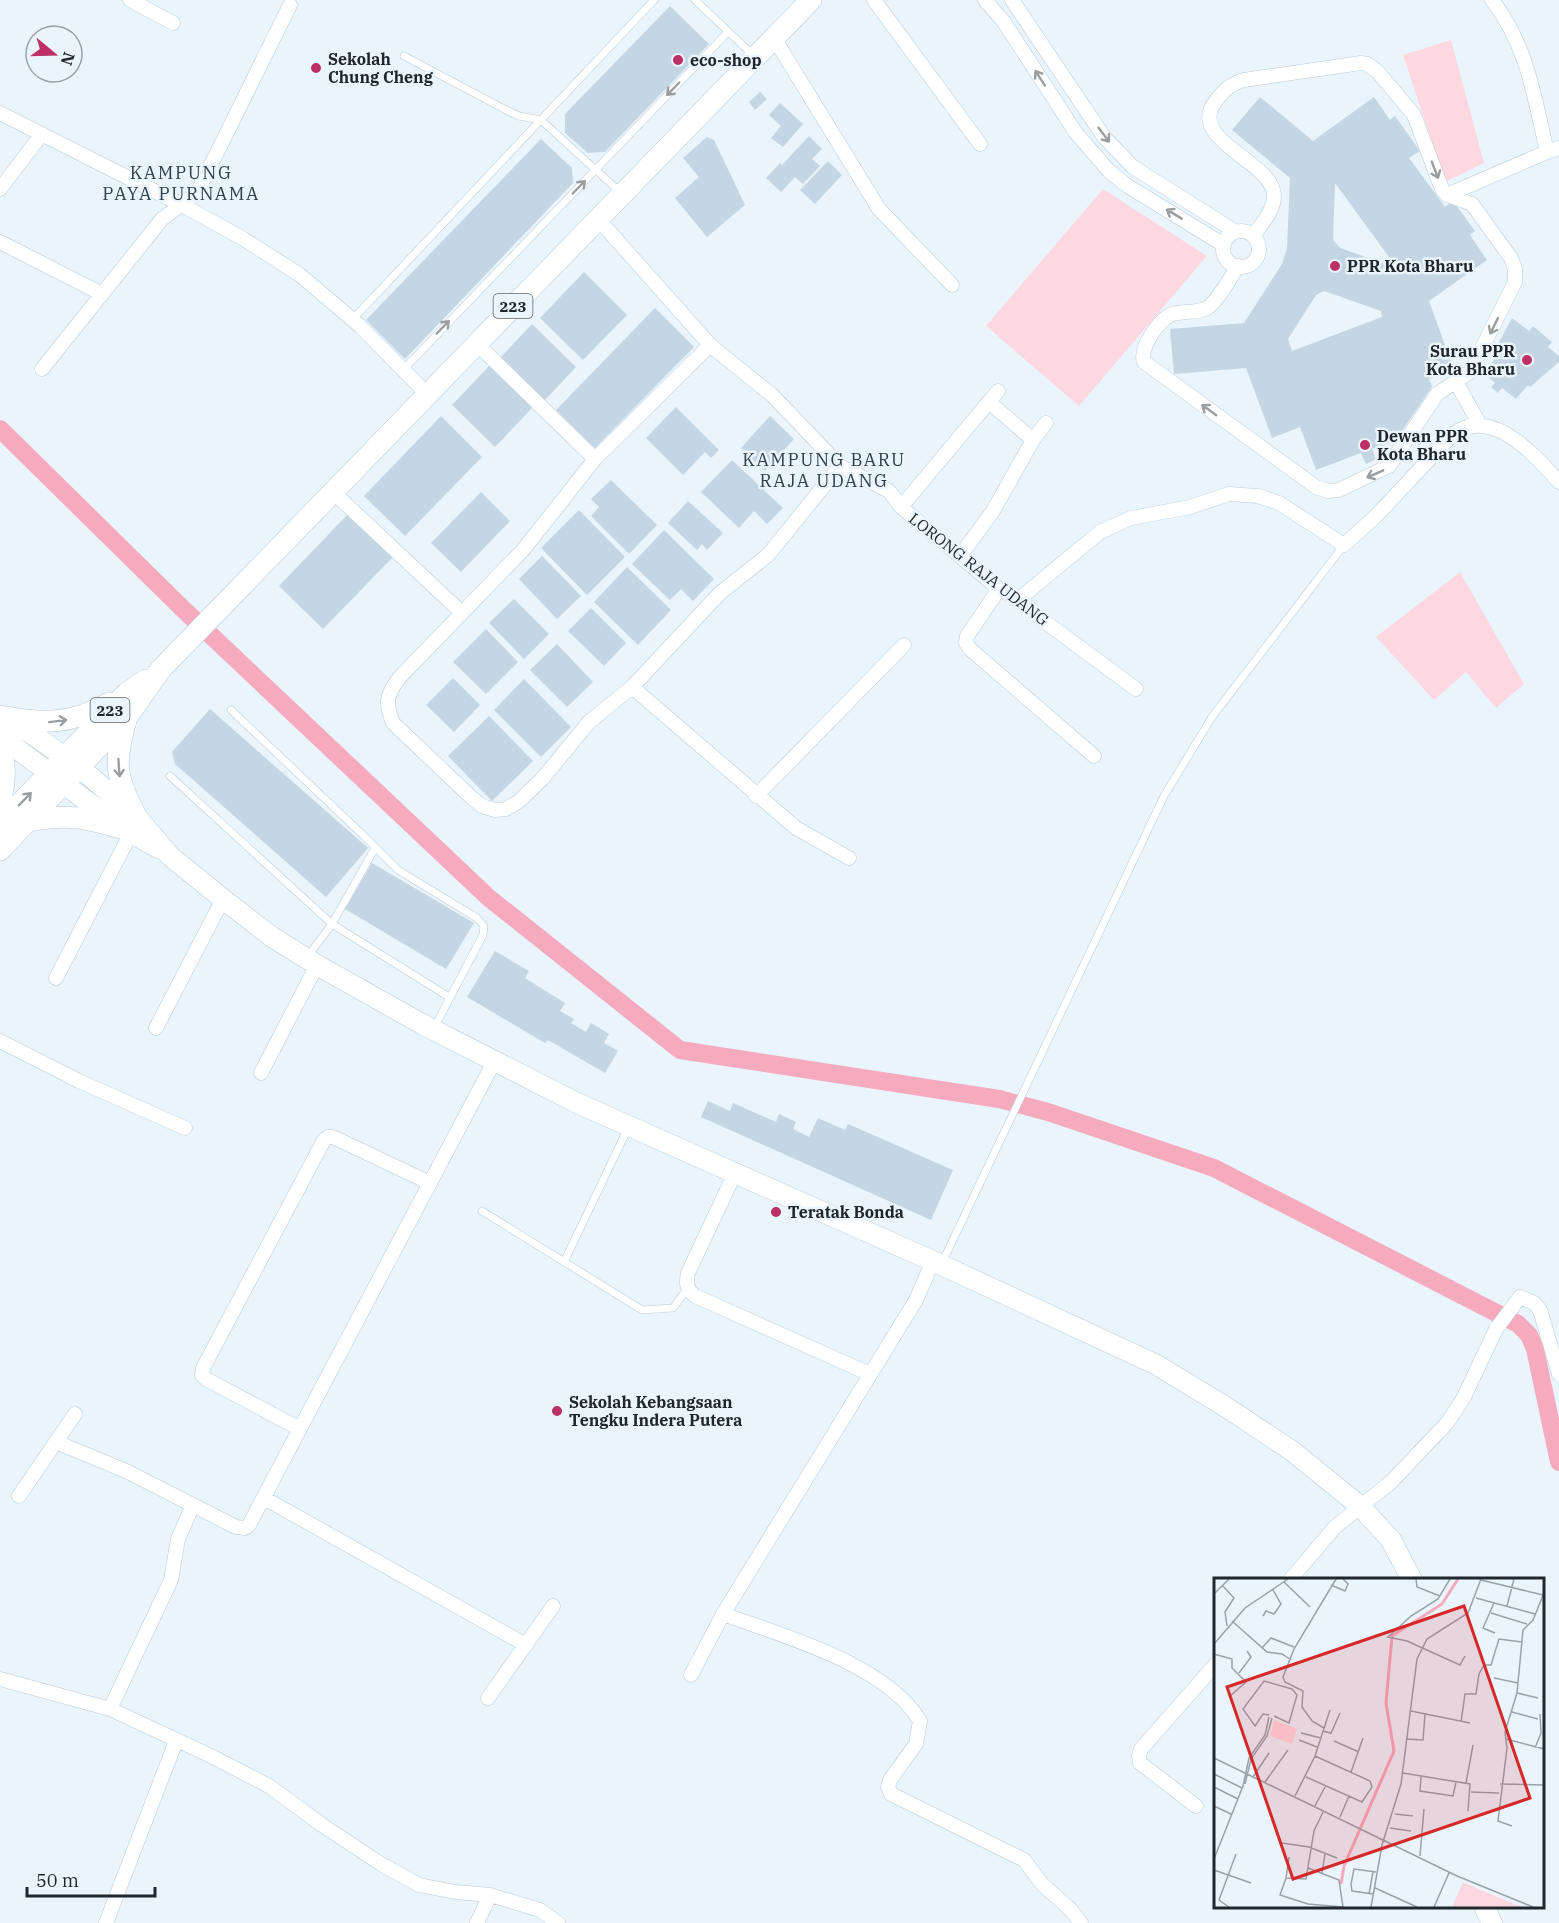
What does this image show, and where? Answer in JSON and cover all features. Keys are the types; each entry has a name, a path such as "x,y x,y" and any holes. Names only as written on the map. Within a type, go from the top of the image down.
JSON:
{"main road":[{"name":"223","path":"72,762 127,717 161,669 811,0"},
{"name":"223","path":"72,762 127,693 161,669"},
{"path":"0,717 28,722 58,722 90,714 127,693"},
{"path":"0,717 29,732 72,762 130,826"},
{"path":"127,717 119,748 118,773 130,826"},
{"path":"0,732 12,745 57,778 130,826 170,856 272,937 433,1030 494,1062 629,1125 937,1263 1156,1365 1229,1408 1292,1451 1360,1506 1391,1540 1411,1578"},
{"path":"0,745 5,760 5,785 0,801"},
{"path":"0,824 57,778 72,762"},
{"path":"0,850 28,821 57,778"},
{"path":"28,821 72,816 130,826"},
{"path":"1485,1908 1492,1923"}],"street":[{"path":"130,0 173,23"},
{"path":"874,0 980,144"},
{"path":"985,0 1004,22 1076,133 1108,171 1126,185 1224,245"},
{"path":"1012,0 1104,137 1119,154 1133,167 1236,232"},
{"path":"1447,195 1553,150 1525,59 1508,20 1492,0"},
{"path":"42,369 162,219 197,193 290,5"},
{"path":"774,38 879,209 952,285"},
{"path":"1238,266 1213,303 1206,309 1170,315 1145,345 1142,356 1148,366 1322,490 1340,490 1385,470 1392,463 1437,394 1470,372 1515,282 1515,269 1511,258 1472,204 1447,195 1442,189 1414,115 1373,67 1361,63 1244,80 1228,87 1209,112 1211,128 1216,135 1263,174 1274,192 1269,212 1253,236"},
{"path":"0,113 182,205 242,238 300,275 352,320 428,394"},
{"path":"0,189 42,134"},
{"name":"LORONG RAJA UDANG","path":"598,219 710,345 773,396 840,466 889,491 901,507 999,589 1019,599 1044,621 1136,689"},
{"path":"1236,232 1248,232 1259,246 1257,257 1249,265 1238,266 1228,261 1224,245 1236,232"},
{"path":"0,242 102,294"},
{"path":"477,344 595,459"},
{"path":"710,345 595,459 524,550 399,678 387,699 393,723 482,806 495,810 506,809 518,802 543,778 589,722 632,687 720,593 768,555 840,466"},
{"path":"1456,382 1480,425"},
{"path":"901,507 993,397 1033,440"},
{"path":"960,556 993,511 1033,440 1046,423"},
{"path":"1019,599 1100,532 1131,518 1190,507 1229,494 1258,496 1279,503 1344,545 1377,515 1462,427 1480,425 1498,430 1522,443 1559,482"},
{"path":"333,492 462,613"},
{"path":"999,589 967,636 966,643 970,649 1095,756"},
{"path":"756,796 904,645"},
{"path":"632,687 756,796 796,828 849,858"},
{"path":"56,978 130,826"},
{"path":"156,1028 223,899"},
{"path":"261,1072 312,962"},
{"path":"0,1041 79,1081 185,1128"},
{"path":"56,1442 126,1471 240,1529 249,1525 494,1062"},
{"path":"300,1429 202,1375 203,1368 272,1235 324,1140 328,1137 333,1137 430,1183"},
{"path":"735,1173 688,1273 687,1289 695,1296 870,1374"},
{"path":"691,1675 723,1614 937,1263"},
{"path":"1292,1578 1335,1527 1391,1482 1448,1422 1464,1397 1496,1329 1520,1297 1534,1303 1540,1311 1559,1374"},
{"path":"19,1496 75,1414"},
{"path":"264,1498 526,1645"},
{"path":"110,1709 171,1580 178,1539 193,1505"},
{"path":"488,1698 553,1606"},
{"path":"723,1614 842,1659 881,1681 913,1709 920,1721 916,1744 890,1780 888,1786 891,1794 1024,1860 1042,1884 1071,1910 1081,1923"},
{"path":"1196,1806 1140,1763 1139,1756 1141,1749 1214,1665"},
{"path":"0,1679 110,1709 211,1756 269,1786 381,1864 419,1885 455,1892 490,1894 540,1910 558,1923"},
{"path":"106,1923 176,1741"},
{"path":"477,1923 490,1894"}],"lane":[{"path":"352,320 654,0"},
{"path":"695,0 755,57"},
{"path":"403,370 728,32"},
{"path":"404,56 519,116 541,120 622,194"},
{"path":"937,1263 998,1146 1164,796 1212,717 1344,545"},
{"path":"231,710 398,870 477,918 484,926 483,935 433,1030"},
{"path":"170,776 332,924 449,997"},
{"path":"312,962 375,848"},
{"path":"564,1262 629,1125"},
{"path":"482,1211 642,1310 673,1308 687,1289"}],"shaded area":[{"path":"1451,40 1484,163 1445,182 1403,55"},
{"path":"1103,189 1207,256 1079,406 986,326"},
{"path":"1460,572 1524,684 1496,708 1466,672 1434,700 1376,637"}],"building":[{"path":"670,6 709,44 605,152 588,153 565,133 565,114"},
{"path":"760,92 767,99 755,110 749,102"},
{"name":"PPR Kota Bharu","path":"1260,97 1313,141 1374,97 1390,120 1395,116 1420,151 1409,158 1445,207 1453,201 1475,231 1470,235 1487,260 1429,301 1454,370 1429,379 1432,387 1395,441 1372,449 1376,459 1366,464 1361,453 1316,470 1300,427 1272,438 1246,368 1174,374 1170,329 1244,323 1282,264 1287,248 1290,178 1232,130","holes":["1335,183 1397,268 1340,248 1333,240","1324,291 1381,311 1382,317 1292,351 1288,339 1316,295"]},
{"path":"780,103 803,124 783,147 771,138 781,126 769,115"},
{"path":"809,136 822,149 812,159 820,166 803,184 795,177 781,192 766,178 780,163 782,165"},
{"path":"707,137 714,140 745,205 707,237 675,198 699,177 683,158"},
{"path":"541,139 572,168 573,183 405,359 366,320"},
{"path":"828,161 842,175 815,204 800,190"},
{"path":"584,272 627,315 583,360 540,318"},
{"path":"655,308 694,347 595,448 556,410"},
{"name":"Surau PPR Kota Bharu","path":"1512,318 1529,331 1533,326 1552,342 1548,347 1559,356 1559,362 1530,387 1528,385 1516,399 1502,388 1498,393 1491,387 1495,383 1483,373 1496,358 1492,355"},
{"path":"532,324 576,367 545,400 501,357"},
{"path":"491,364 534,406 495,447 452,405"},
{"path":"676,407 719,450 711,458 705,452 683,475 646,438"},
{"path":"441,416 482,457 405,536 364,496"},
{"path":"770,416 794,439 765,471 741,448"},
{"path":"732,460 783,508 767,524 754,511 739,528 701,492"},
{"path":"611,480 657,525 629,554 591,516 599,507 591,499"},
{"path":"481,492 510,521 461,572 431,543"},
{"path":"688,501 723,533 707,550 702,544 697,550 668,523"},
{"path":"579,510 625,557 587,595 541,548"},
{"path":"349,513 394,556 323,629 279,586"},
{"path":"664,530 714,579 693,601 681,589 670,600 632,564"},
{"path":"542,556 581,596 557,619 519,579"},
{"path":"627,567 671,610 638,645 594,602"},
{"path":"514,599 549,634 524,659 489,623"},
{"path":"591,608 626,643 604,666 568,631"},
{"path":"486,629 518,662 486,694 453,662"},
{"path":"557,644 593,682 567,707 530,670"},
{"path":"453,678 480,705 454,732 426,705"},
{"path":"524,679 571,727 541,757 494,710"},
{"path":"210,709 368,848 326,897 175,764 172,752"},
{"path":"489,716 533,761 492,801 448,756"},
{"path":"372,863 474,923 446,969 345,909"},
{"path":"495,951 529,971 525,978 565,1003 560,1011 574,1019 571,1023 586,1032 591,1023 609,1034 604,1043 618,1051 605,1073 548,1040 545,1043 467,997"},
{"path":"708,1101 730,1111 733,1103 776,1122 779,1114 796,1122 793,1129 809,1137 818,1118 845,1130 848,1124 953,1170 931,1220 701,1117"}],"waterway":[{"path":"0,429 183,609 489,898 680,1050 999,1099 1048,1112 1214,1168 1518,1324 1529,1335 1535,1349 1559,1462"}],"place":[{"name":"eco-shop","path":"678,60"},
{"name":"Sekolah Chung Cheng","path":"316,68"},
{"name":"PPR Kota Bharu","path":"1335,266"},
{"name":"Surau PPR Kota Bharu","path":"1527,360"},
{"name":"Dewan PPR Kota Bharu","path":"1365,445"},
{"name":"Teratak Bonda","path":"776,1212"},
{"name":"Sekolah Kebangsaan Tengku Indera Putera","path":"557,1411"}],"district":[{"name":"KAMPUNG PAYA PURNAMA","path":"181,182"},
{"name":"KAMPUNG BARU RAJA UDANG","path":"824,469"}]}
